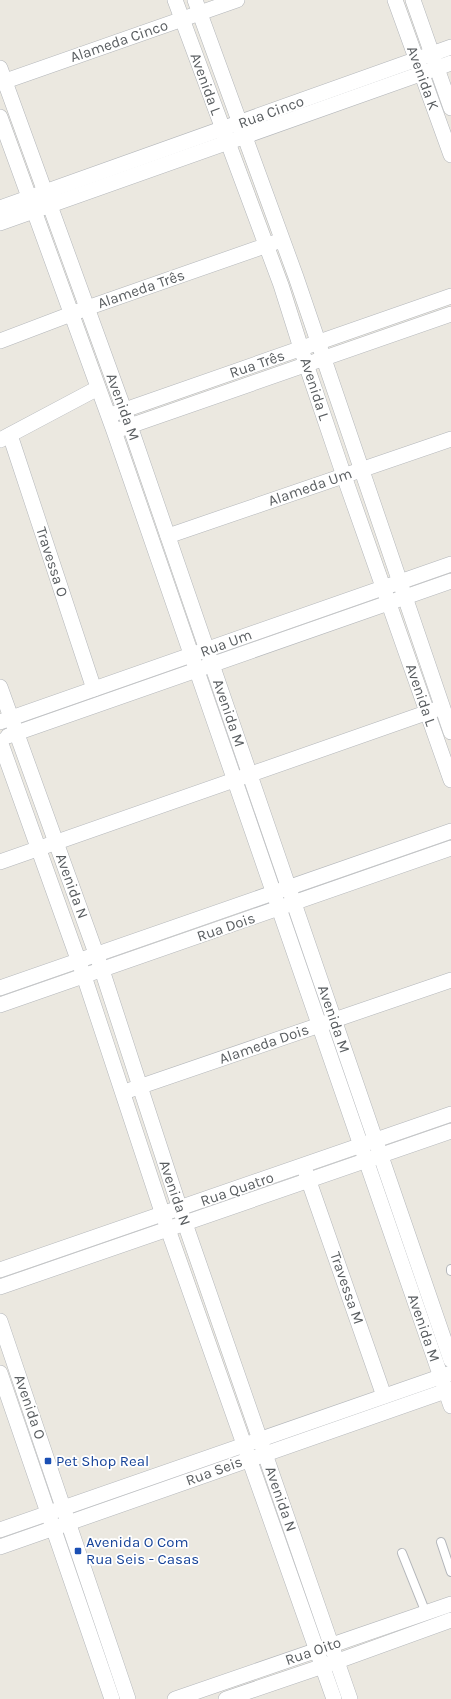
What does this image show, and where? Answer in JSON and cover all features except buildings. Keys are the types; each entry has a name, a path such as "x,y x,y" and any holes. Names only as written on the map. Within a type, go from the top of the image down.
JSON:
{"street":[{"name":"Avenida L","path":"175,0 281,286 344,476 451,780"},
{"name":"Alameda Cinco","path":"2,78 182,19 197,7 237,0"},
{"name":"Avenida K","path":"395,0 451,155"},
{"name":"Avenida K","path":"413,0 451,108"},
{"name":"Avenida L","path":"197,7 324,358 360,470 405,597 447,705 451,732"},
{"name":"Rua Cinco","path":"0,223 32,205 48,199 419,67 434,61 451,47"},
{"name":"Rua Cinco","path":"434,61 451,63"},
{"name":"Avenida M","path":"2,78 48,199 130,426 451,1360"},
{"name":"Avenida M","path":"0,117 109,416 196,670 275,893 360,1146 446,1374 451,1406"},
{"name":"Rua Cinco","path":"0,208 32,205"},
{"name":"Alameda Três","path":"0,341 87,308 282,240"},
{"name":"Rua Três","path":"109,416 451,296"},
{"name":"Rua Três","path":"114,431 451,314"},
{"path":"5,438 98,388"},
{"name":"Travessa O","path":"5,438 94,689"},
{"name":"Alameda Um","path":"168,536 451,439"},
{"name":"Rua Um","path":"6,720 451,564"},
{"name":"Rua Um","path":"0,740 17,732 451,581"},
{"name":"Avenida N","path":"0,687 6,720 17,732 102,970 180,1209 186,1222 265,1453 324,1648 323,1666 334,1699"},
{"path":"0,862 447,705"},
{"name":"Avenida N","path":"0,740 84,976 163,1215 169,1228 249,1459 324,1648 338,1661 350,1699"},
{"name":"Rua Dois","path":"0,988 451,831"},
{"name":"Rua Dois","path":"0,1005 451,848"},
{"name":"Alameda Dois","path":"123,1093 451,980"},
{"name":"Rua Quatro","path":"0,1287 186,1222 306,1172 360,1146 451,1114"},
{"name":"Rua Quatro","path":"0,1270 180,1209 306,1172 365,1160 451,1131"},
{"name":"Travessa M","path":"306,1172 384,1396"},
{"name":"Avenida O","path":"0,1321 128,1699"},
{"name":"Avenida O","path":"0,1373 112,1699"},
{"name":"Rua Seis","path":"0,1530 446,1374"},
{"name":"Rua Seis","path":"0,1547 448,1390"},
{"name":"Rua Oito","path":"175,1699 451,1604"},
{"name":"Rua Oito","path":"226,1699 338,1661 451,1620"}],"lane":[{"path":"441,1542 451,1572"},
{"path":"402,1553 426,1613"}],"place":[{"name":"Pet Shop Real","path":"48,1461"},
{"name":"Avenida O Com Rua Seis - Casas","path":"78,1551"}]}
